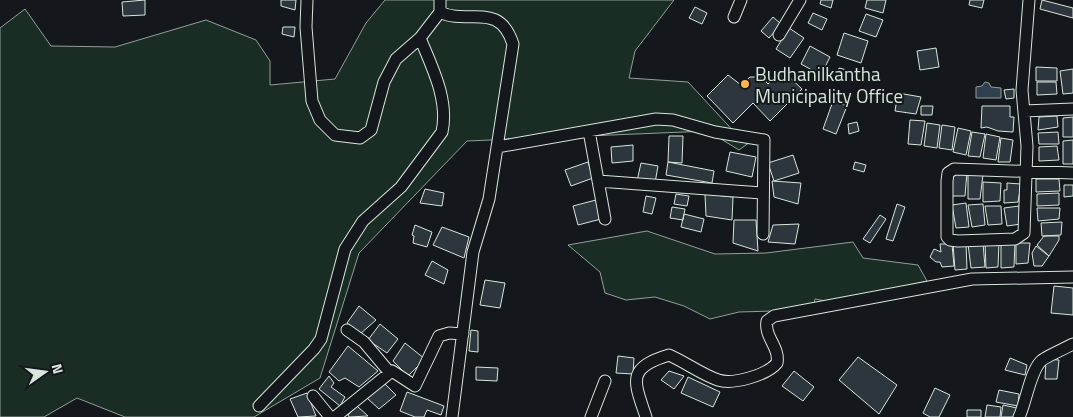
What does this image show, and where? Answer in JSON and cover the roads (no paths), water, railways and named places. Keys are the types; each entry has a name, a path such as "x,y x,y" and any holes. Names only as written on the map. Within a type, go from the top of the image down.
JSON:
{"street":[{"path":"307,0 306,27 312,101 320,120 335,135 360,138 371,130 384,82 396,59 420,38 440,12 440,0"},
{"path":"734,17 742,0"},
{"path":"779,35 800,0"},
{"path":"1029,0 1022,90 1027,146 1026,172 1024,233 1020,238 958,242 947,237 948,173 954,169 1026,172 1073,173"},
{"path":"440,12 446,15 477,12 490,13 498,18 510,34 513,44 489,199 473,252 452,417"},
{"path":"259,406 314,349 321,339 344,249 363,221 401,187 442,132 444,123 437,78 420,38"},
{"path":"1024,111 1073,110"},
{"path":"497,147 656,119 673,120 715,132 764,140 763,234"},
{"path":"589,131 605,219"},
{"path":"598,181 762,193"},
{"path":"646,417 635,385 639,371 649,361 668,355 720,381 752,378 765,374 777,363 778,356 765,331 767,321 774,316 972,279 1073,277"},
{"path":"347,330 364,342 390,373"},
{"path":"335,417 392,371 414,386 439,336 449,333 463,334"},
{"path":"1019,417 1024,408 1026,392 1041,360 1073,344"},
{"path":"590,417 605,381"},
{"path":"313,396 330,417"}],"water":[{"path":"985,82 989,83 991,87 1001,88 1001,98 976,98 976,87 982,86"}],"place":[{"name":"Budhanilkantha Municipality Office","path":"745,84"}]}
